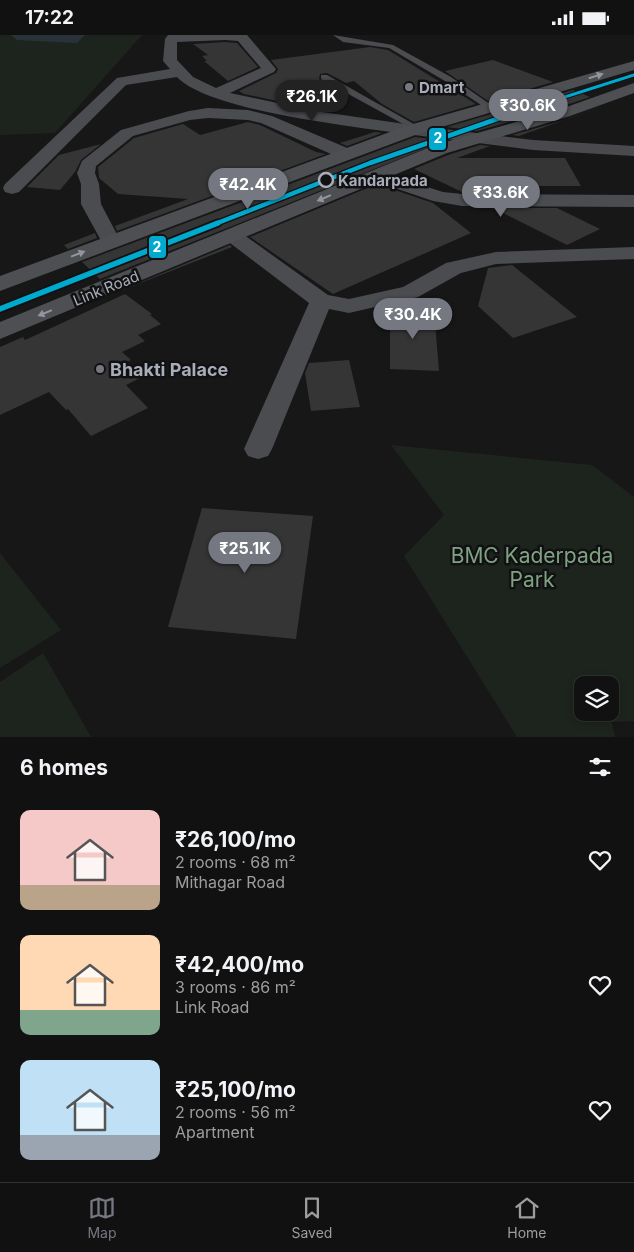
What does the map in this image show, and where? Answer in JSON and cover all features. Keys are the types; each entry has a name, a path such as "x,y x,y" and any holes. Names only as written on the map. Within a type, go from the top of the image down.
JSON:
{"main road":[{"path":"0,284 414,129 634,65"},
{"name":"Link Road","path":"0,331 441,149 564,113 634,89"},
{"path":"438,122 532,135 634,141"},
{"path":"414,129 476,139 533,145 634,151"}],"street":[{"path":"216,94 268,69 242,37 225,36 179,40 170,61 188,80 216,94 315,116 414,129"},
{"path":"12,188 122,81 180,72"},
{"path":"218,79 236,85"},
{"path":"111,242 91,204 90,184 86,173 88,165 96,157 128,133 198,114 227,113 248,115 266,119 346,154"},
{"path":"377,176 440,197 462,200 634,201"},
{"path":"233,235 321,301 349,306 401,294 454,269 496,258 634,253"},
{"path":"258,449 321,301"}],"lane":[{"path":"336,35 343,40 391,46 448,79 490,107"},
{"path":"324,77 414,129"}],"green space":[{"path":"0,35 142,35 55,133 0,135"},
{"name":"BMC Kaderpada Park","path":"391,445 592,465 634,497 634,721 612,722 615,737 517,737 404,556 444,515"},
{"path":"0,553 61,630 0,668"},
{"path":"43,653 91,737 0,737 0,682"}],"shaded area":[{"path":"11,35 85,35 77,43 17,40"}],"building":[{"path":"237,43 258,67 228,81 204,61 207,61 202,56 208,55 193,44"},
{"path":"370,47 388,50 476,104 414,122 382,104 354,81 346,83 327,73 320,74 319,79 332,87 277,101 244,94 239,91 276,73 278,69 271,60"},
{"path":"493,60 553,82 488,101 445,71"},
{"path":"573,90 590,97 477,131 447,127"},
{"path":"567,119 519,136 512,135"},
{"path":"248,122 260,125 316,152 326,154 117,231 115,226 188,199 118,194 99,178 98,167 134,138 183,124 200,135"},
{"path":"375,132 382,133 347,146 340,143"},
{"path":"415,137 444,141 100,279 82,262"},
{"path":"101,144 81,160 75,172 60,190 27,187 59,155"},
{"path":"480,145 490,146 457,158 565,158 581,186 509,186 523,192 462,192 414,169 448,155"},
{"path":"377,184 433,203 471,233 333,294 250,237"},
{"path":"493,208 557,208 600,229 567,245"},
{"path":"95,233 97,238 68,249 64,245"},
{"path":"230,245 232,247 115,293"},
{"path":"512,265 577,317 513,338 478,306 488,268"},
{"name":"Bhakti Palace","path":"125,294 152,314 150,315 161,324 138,335 145,341 122,352 131,360 127,362 142,377 126,385 148,408 91,436 68,409 66,410 49,392 0,415 0,347 23,337 25,340"},
{"path":"390,308 434,310 439,371 390,369"},
{"path":"349,360 360,407 311,411 305,373 309,363"},
{"path":"202,508 313,516 296,639 168,627"}],"metro line":[{"name":"2","path":"0,309 370,163 461,130 634,75"}],"place":[{"name":"Dmart","path":"409,87"},
{"name":"Kandarpada","path":"326,180"},
{"name":"Bhakti Palace","path":"100,369"}]}
